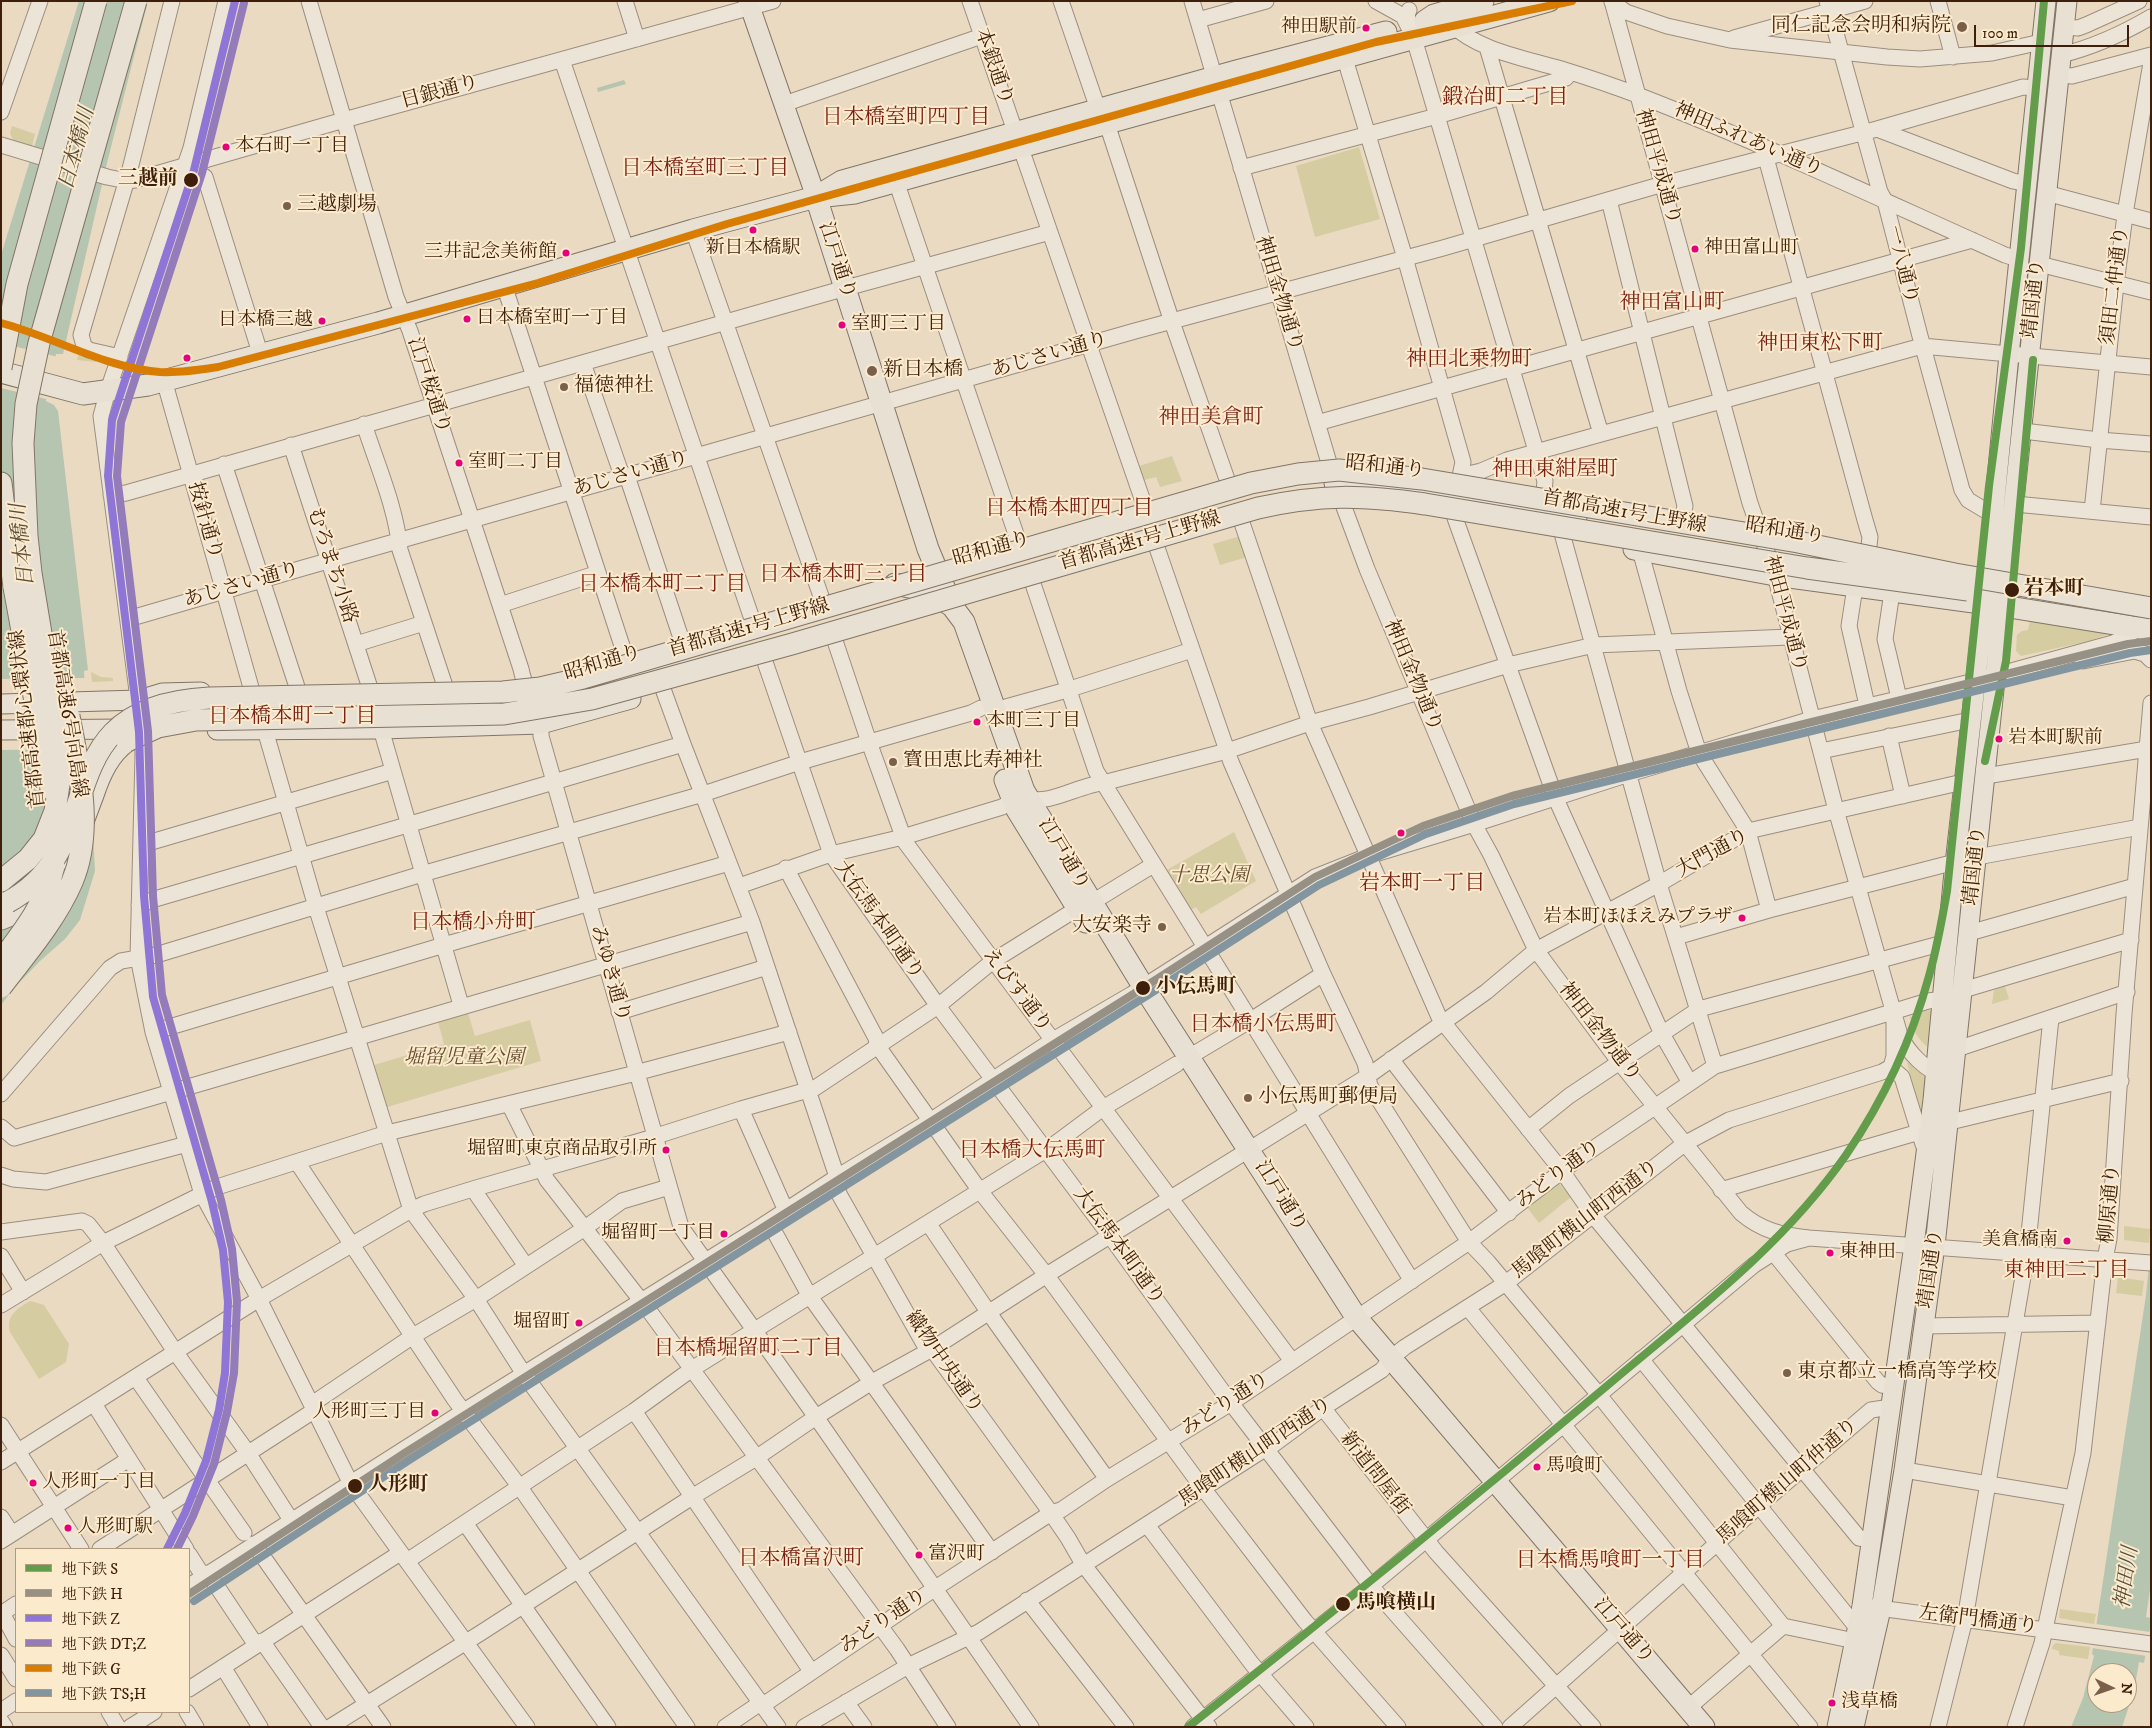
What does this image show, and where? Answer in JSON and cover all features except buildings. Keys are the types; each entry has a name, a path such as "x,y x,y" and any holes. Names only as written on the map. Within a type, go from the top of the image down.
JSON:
{"highway":[{"path":"96,1 17,284 8,367 55,379 93,382 108,390 148,385 261,356 404,316 693,230 816,197 846,195 896,182 1018,139"},
{"name":"首都高速都心環状線","path":"1,882 28,860 44,839 55,811 60,778 58,736 28,554 23,430 33,368 70,230 136,1"},
{"path":"816,197 842,181 1018,139 1342,51 1434,15 1483,1"},
{"path":"1451,23 1518,1"},
{"path":"1413,24 1451,23 1549,1"},
{"name":"江戸通り","path":"816,197 881,404 935,566 952,606 953,626 988,709 1018,793 1018,810 1086,908 1350,1321 1686,1717 1704,1727"},
{"name":"昭和通り","path":"935,566 1145,507 1304,466 1329,462 1358,462 1460,476 1555,508 1683,515 1869,546 1998,573 2140,596"},
{"path":"1413,470 1448,490 1475,500 1555,508 1802,554 1955,574"},
{"name":"首都高速1号上野線","path":"1,905 27,890 52,863 63,843 88,772 100,748 113,732 136,714 154,706 191,699 399,701 522,690 559,684 1252,483 1318,471 1362,471 1422,479 1798,542 1955,574 2151,609"},
{"name":"首都高速6号向島線","path":"1,987 41,935 67,893 77,866 82,834 78,766 25,480"},
{"name":"首都高速都心環状線","path":"1,483 41,784 42,809 38,834 31,853 18,871 1,882"},
{"path":"1335,483 1389,494 1416,505 1430,514"},
{"path":"1124,538 1154,537 1255,498 1287,490 1327,484 1379,486 1410,490 1509,518"},
{"path":"1191,535 1124,538 982,575 1122,530 1192,495"},
{"name":"首都高速1号上野線","path":"1,919 14,914 34,901 48,888 62,870 76,844 96,786 113,754 134,735 158,727 196,720 504,714 592,699 792,644 1221,518 1288,501 1328,496 1381,498 1808,568 1952,588 2147,626"},
{"name":"昭和通り","path":"952,606 1026,583 1154,537 1191,535 1241,520 1292,508 1343,503 1455,518 1640,550 1775,576 1994,605 2112,634 2147,626"},
{"path":"935,566 945,576 960,582 989,585 1026,583"},
{"path":"880,583 905,585 928,591 952,606"},
{"name":"首都高速6号向島線","path":"1,961 26,927 44,897 51,877 56,845 48,775 14,587"},
{"path":"682,641 720,640 753,628 904,598 757,644 728,658 694,680"},
{"path":"134,735 154,724 192,713 399,701 524,701 572,691 708,650 753,628"},
{"path":"399,701 452,713 486,727"}],"main road":[{"name":"靖国通り","path":"1998,573 1993,515 2046,1"},
{"name":"靖国通り","path":"1854,1727 1881,1609 1904,1470 1935,1246 1950,1122 1945,1076 1942,999 1963,782 1975,681 1994,605 1998,573 2015,504 2067,1"},
{"name":"江戸通り","path":"749,4 816,197"},
{"name":"昭和通り","path":"753,628 822,599 935,566"},
{"name":"靖国通り","path":"1837,1727 1862,1606 1926,1153 1945,1076 1957,1049 1996,675 1994,605"},
{"name":"昭和通り","path":"1,730 92,730 134,735 542,724 834,638 952,606"},
{"name":"昭和通り","path":"1,704 139,700 162,693 523,684 558,678 682,641"}],"street":[{"path":"1,112 40,1"},
{"path":"120,357 89,350 84,346 81,335 127,181 172,1"},
{"path":"226,1 186,165 108,390 101,416 139,700 134,735 143,755 138,957 153,1032 202,1194 259,1299 351,1484 527,1727"},
{"name":"江戸桜通り","path":"308,1 396,297 404,316 500,605 523,684"},
{"path":"625,1 637,39"},
{"name":"日銀通り","path":"1,145 107,177 127,181 637,39 749,4 773,1"},
{"name":"本銀通り","path":"970,1 1145,507"},
{"path":"1061,1 1103,116 1229,485"},
{"name":"神田金物通り","path":"1192,1 1335,483 1368,569 1474,824 1491,855 1536,950 1620,1063 1721,1190 1741,1213 1762,1229 1786,1236 2151,1263"},
{"path":"1198,20 1266,1"},
{"path":"1376,1 1403,16 1413,24 1437,116 1511,369 1555,508"},
{"path":"1612,1 1626,12 1667,26 1730,40 1841,52 1920,58 1953,57 1992,53 2041,42"},
{"name":"神田平成通り","path":"1612,1 1750,503 1775,576 1836,810 1894,1013 1904,1043 1909,1051 1945,1076"},
{"path":"1730,40 1828,6 1865,1"},
{"path":"1938,1 1953,57"},
{"path":"2064,27 2078,28 2139,1"},
{"name":"一八通り","path":"1828,6 1841,52 1870,131 1880,192 1885,201 1922,346 1964,495 1993,515"},
{"path":"2061,54 2084,49 2122,34 2151,18"},
{"name":"神田ふれあい通り","path":"1451,23 1487,47 1637,95 1782,154 2005,255 2018,259"},
{"path":"784,104 982,36"},
{"path":"1487,47 1539,218 1601,434"},
{"path":"1342,51 1405,258 1463,462 1460,476 1536,452 1922,346 2151,367"},
{"path":"2059,75 2072,76 2151,55"},
{"path":"562,60 753,628"},
{"name":"須田二仲通り","path":"2092,511 2107,362 2125,214 2151,63"},
{"path":"1241,168 1437,116 1566,78 1570,72"},
{"name":"あじさい通り","path":"128,620 399,540 1135,332 1473,239 1539,218 1662,184 1870,131 2023,87 2037,88"},
{"path":"1870,131 2013,181 2028,184"},
{"path":"1766,158 1870,537 1869,546"},
{"path":"186,165 205,177 261,356"},
{"path":"896,182 1019,543"},
{"path":"2046,193 2151,221"},
{"path":"1609,200 1685,506 1683,515"},
{"path":"693,230 822,599"},
{"path":"111,495 126,493 845,288 1050,232"},
{"path":"1317,423 1972,240"},
{"path":"2039,264 2151,292"},
{"path":"504,285 626,658"},
{"path":"583,363 620,470 629,482 682,641"},
{"name":"按針通り","path":"164,380 252,691"},
{"path":"364,424 386,492 400,550 444,686"},
{"path":"2022,431 2151,444"},
{"name":"むろまち小路","path":"291,445 370,688"},
{"path":"224,464 298,690"},
{"path":"2015,504 2151,517"},
{"path":"1455,518 1556,799 1662,1034 1690,1083"},
{"path":"1241,520 1310,723 1439,1017 1562,1171 1592,1214 1858,1538 1872,1540"},
{"path":"1154,537 1227,751 1323,974 1365,1063 1370,1086 1469,1242 1506,1283 1599,1395 1784,1626 1856,1635"},
{"path":"1562,537 1594,645 1659,884 1715,1066"},
{"path":"1640,550 1679,691 1699,753 1748,831 1769,910"},
{"path":"500,605 598,573"},
{"path":"1026,583 1068,690 1096,771 1412,1281"},
{"path":"1855,587 1849,626 1868,705"},
{"path":"1892,592 1885,639 1899,698"},
{"path":"2147,626 2151,609"},
{"path":"356,644 424,623"},
{"path":"190,1585 206,1575 249,1539 292,1520 351,1484 464,1411 769,1222 837,1177 930,1121 1053,1040 1138,990 1204,946 1315,877 1368,856 1556,799 1629,774 1812,719 1996,675 2112,634"},
{"path":"739,886 786,868 831,854 904,837 1002,807 1018,793 1029,798 1042,800 1094,783 1103,783 1227,751 1310,723 1508,665 1594,645 1790,636"},
{"name":"えびす通り","path":"834,638 904,837 993,961 1292,1360"},
{"path":"1,1094 110,968 121,961 156,955 422,874 703,794 800,762 971,713 1068,690 1192,650"},
{"path":"1996,675 2017,676 2135,651 2145,654 2151,660"},
{"name":"大伝馬本町通り","path":"764,659 831,854 938,1006 1110,1236 1230,1403 1371,1586 1495,1727"},
{"name":"みゆき通り","path":"523,684 542,724 541,736 681,1227 816,1417 1031,1727"},
{"name":"織物中央通り","path":"663,689 682,744 752,922 837,1177 839,1194 924,1344 932,1349 1051,1513 1083,1564 1202,1724"},
{"name":"柳原通り","path":"2015,1727 2044,1630 2083,1453 2105,1259 2110,1239 2135,886 2151,703"},
{"path":"1821,751 1970,720"},
{"path":"381,729 461,1005"},
{"path":"265,730 316,907 411,1210 476,1299 524,1374 778,1727"},
{"path":"1889,736 1903,796"},
{"path":"139,905 682,744"},
{"path":"1986,776 2147,749"},
{"path":"141,845 286,804 393,771"},
{"name":"大門通り","path":"330,1727 466,1642 692,1496 756,1458 816,1417 872,1382 932,1349 1307,1112 1368,1076 1486,992 1536,950 1659,884 1748,831 1963,782"},
{"path":"1977,857 2140,827"},
{"path":"1676,936 1858,886 1955,862"},
{"path":"153,1032 338,976 729,863"},
{"path":"1,1462 259,1299 424,1204 654,1137 741,1109 808,1091 938,1006 993,961 1070,913 1086,908 1153,865"},
{"path":"786,868 876,1038 877,1045 930,1121 980,1191 1047,1276 1204,1489 1315,1631 1398,1727"},
{"path":"1969,933 2135,886"},
{"path":"1,1127 14,1138 461,1005 752,922"},
{"path":"1963,990 2131,940"},
{"path":"1528,1130 1570,1096 1698,1009 1879,962 1947,942"},
{"path":"620,1012 767,968"},
{"path":"190,1688 303,1614 465,1523 634,1411 692,1369 980,1191 1046,1149 1103,1108 1251,1020 1323,974"},
{"path":"1957,1049 2127,992"},
{"name":"みどり通り","path":"725,1727 762,1703 769,1701 934,1588 1051,1513 1061,1510 1107,1479 1230,1403 1469,1242 1562,1171 1655,1105 1715,1066 1894,1013 1928,1001 1942,999"},
{"path":"1886,1070 1894,1062 1894,1013"},
{"path":"1938,1727 1965,1619 2027,1253 2051,1018"},
{"path":"1,1305 103,1243 217,1187 387,1133 636,1073 789,1032"},
{"path":"1391,1059 1509,1213"},
{"path":"1886,1070 1895,1071 1902,1077 1926,1153"},
{"name":"馬喰町横山町西通り","path":"804,1727 908,1666 968,1638 1266,1449 1386,1364 1506,1283 1684,1144 1729,1120 1886,1070"},
{"path":"1950,1122 2121,1081"},
{"path":"509,1104 540,1169 642,1300 908,1666 948,1727"},
{"path":"741,1109 786,1211"},
{"path":"1721,1190 1919,1132"},
{"path":"1,1175 13,1179 46,1182 187,1144"},
{"path":"297,1162 464,1411 520,1486 688,1727"},
{"path":"102,1548 248,1453 413,1336 476,1299 585,1228 622,1201 669,1187"},
{"path":"473,1189 526,1266"},
{"path":"1,1232 82,1221 88,1224 103,1243 176,1353 248,1453 292,1520"},
{"path":"769,1222 809,1295 992,1552"},
{"path":"928,1222 989,1313 1107,1479"},
{"path":"1202,1724 1260,1674 1371,1586 1772,1251 1787,1244 1810,1238"},
{"path":"1772,1251 1878,1382 1882,1385 1894,1387"},
{"path":"1,1256 23,1292"},
{"path":"1468,1308 1810,1727"},
{"path":"1924,1326 2098,1323"},
{"path":"1641,1359 1760,1505 1856,1635"},
{"path":"136,1378 206,1480 383,1727"},
{"path":"94,1404 185,1548"},
{"name":"馬喰町横山町仲通り","path":"1510,1727 1616,1635 1760,1505 1871,1410 1891,1407"},
{"name":"新道問屋街","path":"1323,1408 1426,1540 1593,1727"},
{"path":"634,1411 812,1670"},
{"path":"1,1425 80,1548"},
{"path":"1,1517 7,1538 129,1459"},
{"path":"1904,1470 2073,1498"},
{"path":"465,1523 608,1727"},
{"path":"1147,1525 1260,1674 1306,1727"},
{"path":"190,1555 322,1727"},
{"path":"1027,1600 1126,1727"},
{"name":"左衛門橋通り","path":"1862,1606 2150,1644"},
{"path":"6,1607 15,1637"},
{"path":"1686,1717 1784,1626"},
{"path":"1,1655 15,1677"},
{"path":"223,1667 260,1727"},
{"path":"1,1711 15,1702"},
{"path":"846,1702 864,1727"},
{"path":"110,1713 118,1727"},
{"path":"130,1727 152,1713"},
{"path":"187,1713 196,1727"},
{"path":"1,1721 5,1727"}],"green space":[{"path":"12,126 35,134 32,146 13,140 10,133"},
{"path":"1359,147 1380,219 1315,237 1296,166"},
{"path":"80,349 99,354 96,362 77,360"},
{"path":"1172,456 1182,481 1160,487 1156,477 1144,480 1139,466"},
{"path":"1241,536 1247,557 1220,565 1213,544"},
{"path":"2030,621 2109,634 2089,641 2021,656 2016,651 2017,635 2022,631 2028,630"},
{"path":"91,672 101,677 113,678 113,681 92,682"},
{"name":"十思公園","path":"1234,832 1256,881 1201,914 1196,907 1189,911 1165,871"},
{"path":"2005,986 2009,999 1992,1004 1994,990"},
{"name":"堀留児童公園","path":"467,1010 475,1036 530,1020 541,1061 384,1108 371,1066 444,1044 437,1018"},
{"path":"1931,1010 1933,1012 1930,1044 1928,1047 1916,1034 1910,1017"},
{"path":"1907,1062 1916,1067 1927,1079 1923,1113 1921,1114 1919,1113"},
{"path":"1557,1181 1571,1197 1539,1223 1526,1206"},
{"path":"2124,1226 2150,1229 2149,1243 2124,1240"},
{"path":"2118,1277 2144,1281 2142,1296 2116,1293"},
{"path":"30,1301 44,1305 69,1344 66,1362 39,1379 10,1332 9,1326 14,1313"},
{"path":"2060,1609 2096,1614 2094,1624 2059,1618"},
{"path":"2056,1643 2090,1647 2088,1659 2059,1655 2059,1651 2052,1649"}],"water":[{"name":"日本橋川","path":"79,1 148,1 106,167 63,354 56,354 46,401 54,405 58,411 88,670 84,671 95,871 80,920 65,939 14,988 1,1005 1,255"},
{"path":"624,80 626,84 598,92 597,88"},
{"name":"神田川","path":"2151,1246 2151,1583 2146,1617 2151,1618 2151,1622 2144,1663 2139,1662 2137,1674 2137,1663 2092,1663 2094,1656 2092,1654 2146,1295"},
{"name":"神田川","path":"2087,1683 2087,1713 2127,1713 2122,1727 2071,1727"}],"pier":[{"path":"1,343 58,357 50,400 1,388"},
{"path":"87,678 89,749 1,750 1,679"},
{"path":"2096,1624 2150,1632 2147,1656 2092,1648"}],"metro line":[{"name":"Z","path":"168,1548 185,1513 206,1461 219,1410 225,1373 228,1302 223,1250 212,1202 153,997 144,896 139,732 108,476 112,420 194,170 235,1"},
{"name":"G","path":"1,323 119,365 160,372 218,367 538,283 727,224 1376,42 1572,1"},
{"name":"S","path":"1188,1727 1452,1515 1734,1278 1794,1220 1821,1188 1846,1155 1872,1113 1895,1069 1922,1000 1934,955 1947,891 1989,486 2021,248 2044,1"},
{"name":"DT;Z","path":"177,1548 214,1464 227,1412 234,1373 237,1301 232,1249 221,1200 162,995 153,896 148,731 117,476 121,422 202,173 244,3"},
{"name":"S","path":"1985,761 2006,661 2033,360"},
{"name":"H","path":"190,1593 406,1452 1143,988 1315,877 1423,826 1512,796 2128,644 2151,641"},
{"name":"TS;H","path":"194,1601 411,1459 1148,995 1319,885 1426,834 1514,804 2130,653 2151,650"}],"place":[{"name":"同仁記念会明和病院","path":"1962,27"},
{"name":"神田駅前","path":"1366,28"},
{"name":"本石町一丁目","path":"226,147"},
{"name":"三越前","path":"191,180"},
{"name":"三越劇場","path":"287,206"},
{"name":"新日本橋駅","path":"753,230"},
{"name":"神田富山町","path":"1695,249"},
{"name":"三井記念美術館","path":"566,253"},
{"name":"日本橋室町一丁目","path":"467,319"},
{"name":"日本橋三越","path":"322,321"},
{"name":"室町三丁目","path":"842,325"},
{"name":"新日本橋","path":"872,371"},
{"name":"福徳神社","path":"564,387"},
{"name":"室町二丁目","path":"459,463"},
{"name":"岩本町","path":"2012,590"},
{"name":"本町三丁目","path":"977,722"},
{"name":"岩本町駅前","path":"1999,739"},
{"name":"寳田恵比寿神社","path":"893,762"},
{"name":"岩本町ほほえみプラザ","path":"1742,918"},
{"name":"大安楽寺","path":"1162,927"},
{"name":"小伝馬町","path":"1143,988"},
{"name":"小伝馬町郵便局","path":"1248,1098"},
{"name":"堀留町東京商品取引所","path":"666,1150"},
{"name":"堀留町一丁目","path":"724,1234"},
{"name":"美倉橋南","path":"2067,1241"},
{"name":"東神田","path":"1830,1253"},
{"name":"堀留町","path":"579,1323"},
{"name":"東京都立一橋高等学校","path":"1787,1373"},
{"name":"人形町三丁目","path":"435,1413"},
{"name":"馬喰町","path":"1537,1467"},
{"name":"人形町一丁目","path":"33,1483"},
{"name":"人形町","path":"355,1486"},
{"name":"人形町駅","path":"68,1528"},
{"name":"富沢町","path":"919,1555"},
{"name":"馬喰横山","path":"1343,1604"},
{"name":"浅草橋","path":"1832,1703"}],"district":[{"name":"鍛冶町二丁目","path":"1505,99"},
{"name":"日本橋室町四丁目","path":"906,119"},
{"name":"日本橋室町三丁目","path":"705,170"},
{"name":"神田富山町","path":"1672,304"},
{"name":"神田東松下町","path":"1820,345"},
{"name":"神田北乗物町","path":"1469,361"},
{"name":"神田美倉町","path":"1211,419"},
{"name":"神田東紺屋町","path":"1555,471"},
{"name":"日本橋本町四丁目","path":"1069,510"},
{"name":"日本橋本町三丁目","path":"843,576"},
{"name":"日本橋本町二丁目","path":"662,586"},
{"name":"日本橋本町一丁目","path":"292,718"},
{"name":"岩本町一丁目","path":"1422,885"},
{"name":"日本橋小舟町","path":"473,924"},
{"name":"日本橋小伝馬町","path":"1263,1026"},
{"name":"日本橋大伝馬町","path":"1032,1152"},
{"name":"東神田二丁目","path":"2066,1272"},
{"name":"日本橋堀留町二丁目","path":"748,1350"},
{"name":"日本橋富沢町","path":"801,1560"},
{"name":"日本橋馬喰町一丁目","path":"1610,1562"}]}
